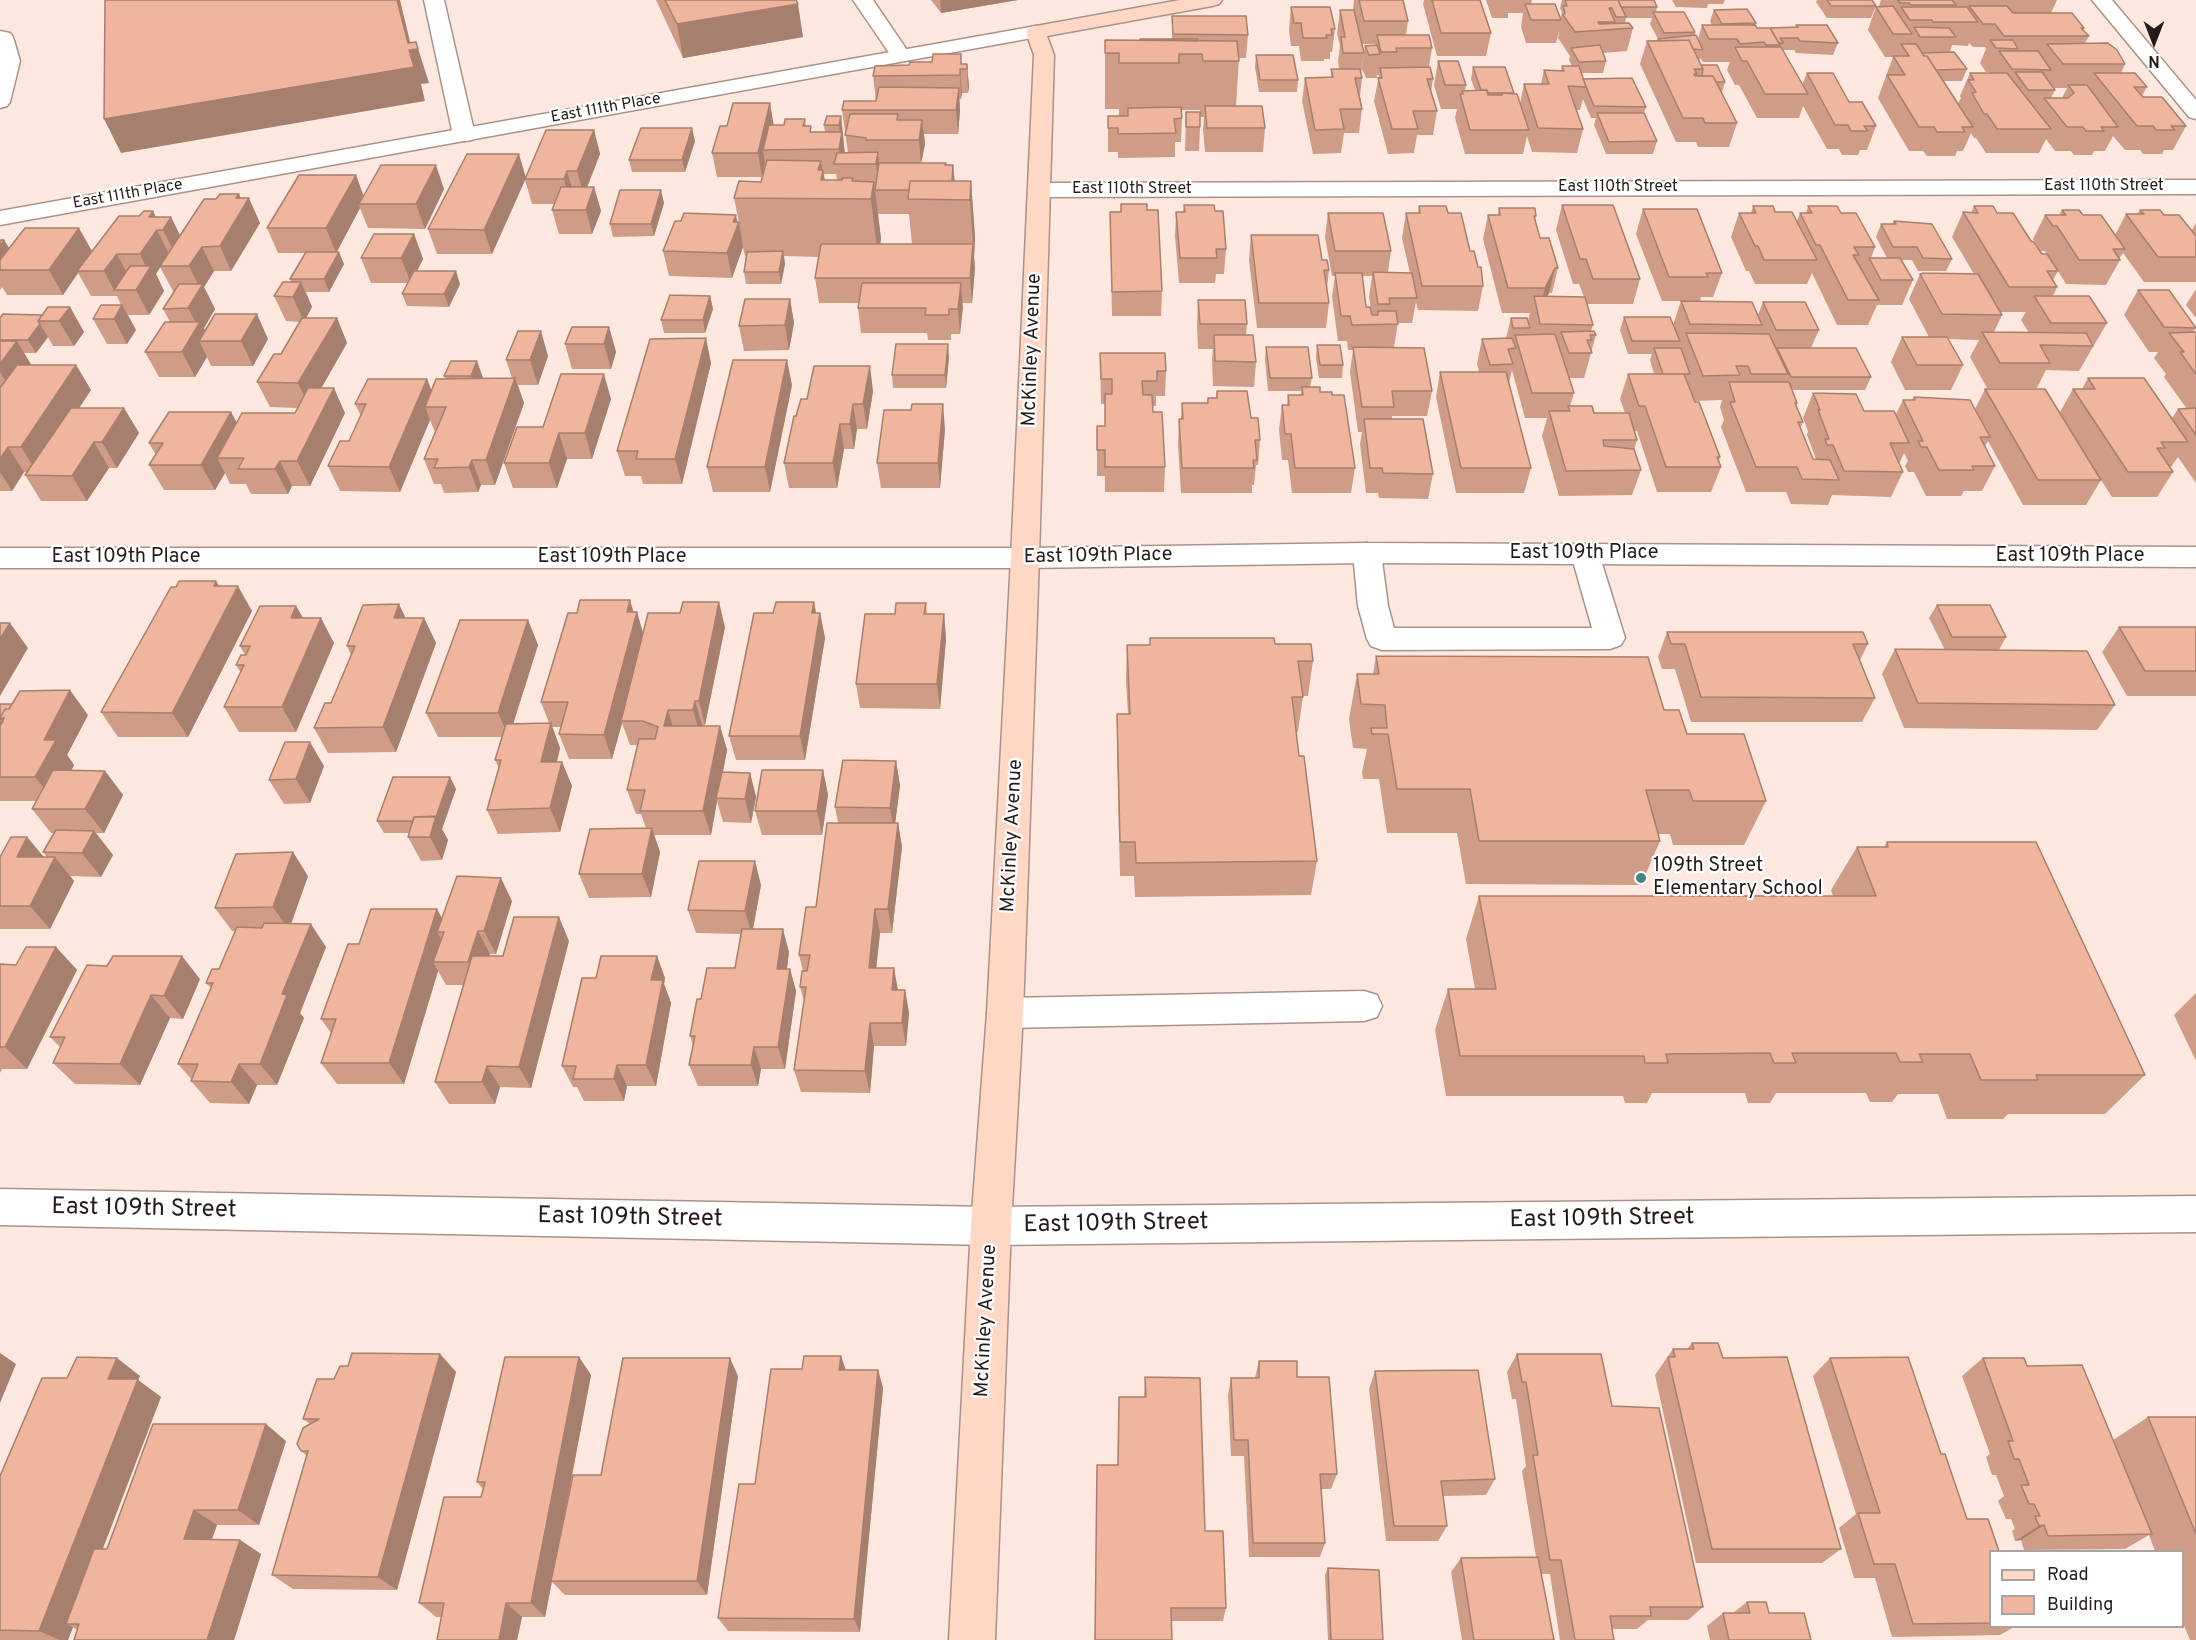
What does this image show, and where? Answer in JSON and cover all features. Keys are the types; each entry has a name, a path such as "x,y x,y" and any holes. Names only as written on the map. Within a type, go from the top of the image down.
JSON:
{"street":[{"path":"434,0 464,135"},
{"path":"863,0 901,56"},
{"name":"East 111th Place","path":"0,218 1212,0"},
{"path":"2102,0 2196,113"},
{"name":"McKinley Avenue","path":"972,1640 1005,1013 1040,190 1044,55 1036,32"},
{"path":"0,37 3,37 10,61 0,102"},
{"name":"East 110th Street","path":"1040,190 2196,187"},
{"path":"1367,553 1373,606 1382,639 1610,638 1585,554"},
{"name":"East 109th Place","path":"0,558 1025,558 1367,553 2196,557"},
{"path":"1005,1013 1364,1006"},
{"name":"East 109th Street","path":"0,1207 992,1226 2196,1214"}],"building":[{"path":"105,0 397,0 408,43 416,42 418,49 409,50 414,67 104,119"},
{"path":"665,0 796,0 798,4 677,24"},
{"path":"1359,0 1403,0 1408,21 1364,21"},
{"path":"1432,0 1480,0 1491,33 1441,33"},
{"path":"1565,0 1618,0 1626,17 1616,17 1612,8 1609,8 1615,22 1598,22 1599,24 1629,23 1633,28 1575,32 1563,15 1565,13 1563,6 1567,6"},
{"path":"1618,0 1654,0 1657,7 1621,7"},
{"path":"1827,0 1872,0 1876,6 1831,6"},
{"path":"1898,0 1952,0 1956,5 1911,5 1900,3"},
{"path":"1525,4 1555,4 1561,20 1531,20"},
{"path":"1893,6 1912,34 1893,34 1876,7"},
{"path":"1969,6 2007,6 2013,13 2072,13 2089,36 2004,36 1995,24 1983,24"},
{"path":"1291,7 1330,7 1335,29 1331,29 1332,35 1326,35 1327,38 1303,38 1301,23 1294,23"},
{"path":"1901,7 1967,7 1978,22 1910,20"},
{"path":"1747,9 1756,23 1722,24 1714,10"},
{"path":"1340,10 1354,10 1364,53 1343,53 1341,37 1345,37"},
{"path":"1653,12 1684,12 1695,32 1664,33"},
{"path":"1172,16 1246,16 1248,35 1173,34"},
{"path":"1702,25 1755,25 1757,28 1770,28 1780,45 1766,45 1764,42 1740,44 1737,39 1709,39"},
{"path":"1796,25 1827,25 1838,43 1780,38 1783,43 1779,43 1770,28 1798,27"},
{"path":"1914,27 1949,28 1956,37 1920,37"},
{"path":"1377,35 1429,35 1432,48 1396,48 1397,52 1381,52"},
{"path":"1696,35 1703,50 1693,49 1689,40 1659,41 1658,39"},
{"path":"1197,39 1197,41 1140,40"},
{"path":"1105,40 1237,41 1239,61 1203,61 1202,54 1179,54 1179,63 1119,63 1119,53 1105,53"},
{"path":"1689,40 1703,69 1694,69 1697,74 1694,74 1695,76 1713,76 1737,123 1705,123 1703,118 1683,118 1647,41"},
{"path":"1990,40 2013,40 2018,49 1996,48"},
{"path":"2108,43 2117,50 2125,64 2063,64 2047,44"},
{"path":"1901,44 1916,44 1924,56 1927,56 1973,127 1962,127 1965,132 1937,132 1934,127 1919,127 1887,75 1905,75 1893,56 1909,56"},
{"path":"1377,45 1380,54 1369,55 1365,46"},
{"path":"1600,45 1606,61 1579,62 1571,48"},
{"path":"1735,47 1781,47 1808,94 1765,94 1747,61 1742,61"},
{"path":"1999,51 2038,51 2051,70 2012,69"},
{"path":"1954,52 1967,69 1936,70 1927,56 1922,53"},
{"path":"933,54 961,54 961,64 967,64 967,69 960,69 960,75 873,76 875,66 932,62"},
{"path":"1256,55 1293,55 1298,80 1260,80"},
{"path":"1438,61 1458,61 1466,85 1445,85"},
{"path":"1701,65 1717,65 1725,82 1716,82 1713,76 1702,76"},
{"path":"1562,66 1579,66 1586,87 1568,86 1583,129 1538,128 1524,84 1549,84 1544,70 1564,71"},
{"path":"1430,67 1433,79 1427,79 1437,111 1413,111 1418,129 1392,129 1378,78 1382,78 1380,68"},
{"path":"1473,67 1505,67 1514,93 1488,93 1487,90 1481,90"},
{"path":"1331,69 1360,69 1362,78 1355,78 1362,109 1340,109 1344,129 1315,130 1305,78 1333,77"},
{"path":"2015,72 2042,72 2055,90 2028,90"},
{"path":"1807,73 1833,73 1849,102 1862,102 1876,126 1864,126 1868,131 1851,131 1848,125 1835,125"},
{"path":"1970,73 2007,73 2051,129 1997,129 1987,114 1984,114 1972,93 1976,92 1968,80 1974,80"},
{"path":"2094,73 2135,73 2147,87 2134,87 2143,97 2162,97 2186,126 2171,126 2175,130 2156,130 2153,126 2137,126"},
{"path":"1632,78 1646,107 1594,106 1583,79"},
{"path":"2068,85 2087,85 2118,127 2101,127 2104,131 2086,131 2083,127 2067,127 2044,98 2068,98 2074,93"},
{"path":"879,87 959,88 956,110 842,110 844,101 876,101"},
{"path":"1487,90 1488,95 1517,94 1529,130 1470,130 1460,94 1463,94 1462,91"},
{"path":"733,103 770,103 758,153 712,153 720,126 727,126"},
{"path":"1205,106 1262,106 1265,128 1207,128"},
{"path":"1181,107 1182,118 1174,119 1176,133 1118,134 1118,128 1108,128 1108,116 1128,116 1128,108"},
{"path":"1186,112 1200,112 1200,127 1186,127"},
{"path":"1597,113 1644,113 1657,141 1609,142"},
{"path":"850,114 898,114 897,120 922,120 919,140 866,140 866,138 845,135"},
{"path":"827,116 841,116 839,125 824,125"},
{"path":"785,119 805,119 803,126 811,126 810,132 842,132 839,149 763,150 769,125 784,125"},
{"path":"641,128 692,128 682,160 629,160"},
{"path":"546,130 594,130 577,171 567,171 564,179 525,179"},
{"path":"878,152 876,164 834,164 837,153"},
{"path":"467,154 519,154 484,230 428,229"},
{"path":"767,160 821,161 818,170 823,170 821,180 853,178 852,181 874,182 871,199 734,198 739,181 761,182"},
{"path":"879,163 946,163 945,165 953,165 952,181 910,181 909,190 875,190"},
{"path":"381,165 436,165 416,204 359,204"},
{"path":"299,175 356,175 326,228 267,228"},
{"path":"910,181 971,181 970,200 908,199"},
{"path":"561,187 594,187 586,210 552,210"},
{"path":"620,190 661,190 651,224 610,224"},
{"path":"220,194 239,194 236,198 249,198 220,246 202,247 189,266 160,266 204,199 216,199"},
{"path":"1121,204 1147,204 1147,210 1158,210 1162,291 1112,292 1110,212 1121,212"},
{"path":"1184,205 1214,205 1215,211 1223,211 1226,249 1216,249 1217,258 1180,258 1176,212 1185,212"},
{"path":"1562,205 1613,205 1640,279 1593,279 1586,259 1580,259"},
{"path":"1419,206 1446,206 1448,213 1461,213 1470,251 1474,251 1478,267 1481,267 1483,286 1422,286 1406,213 1420,213"},
{"path":"1753,206 1773,206 1775,212 1792,212 1817,260 1764,260 1739,213 1756,213"},
{"path":"1808,206 1837,206 1841,213 1856,213 1875,247 1854,247 1859,255 1853,255 1879,300 1848,300 1820,245 1816,245 1800,213 1812,213"},
{"path":"1974,206 1993,206 1997,213 2013,213 2031,241 2042,254 2047,254 2058,271 2047,271 2057,287 2009,287 1963,212 1978,213"},
{"path":"1499,208 1535,208 1536,216 1534,216 1540,238 1549,238 1558,268 1555,268 1545,288 1508,288 1488,215 1500,215"},
{"path":"1643,209 1697,209 1722,273 1706,273 1708,277 1669,277"},
{"path":"2062,210 2079,210 2083,215 2101,215 2125,249 2113,249 2120,260 2079,260 2057,226 2053,226 2045,215 2066,215"},
{"path":"2140,210 2160,210 2164,215 2179,215 2196,236 2196,257 2158,257 2126,214 2144,214"},
{"path":"144,211 153,211 149,217 171,217 163,230 157,230 140,254 117,254 104,271 77,271 119,216 139,216"},
{"path":"684,213 736,215 733,222 739,222 727,253 663,251 675,221 681,221"},
{"path":"1328,213 1383,213 1391,251 1335,251"},
{"path":"1894,221 1932,224 1952,259 1923,258 1917,247 1893,247 1881,224 1896,224"},
{"path":"25,228 79,228 49,270 0,270 0,260"},
{"path":"374,234 414,234 401,258 361,258"},
{"path":"1251,235 1318,235 1322,260 1327,260 1329,270 1324,270 1329,303 1259,303"},
{"path":"821,244 973,244 970,278 815,278"},
{"path":"783,251 779,272 744,272 747,252"},
{"path":"306,252 339,252 324,279 290,279"},
{"path":"1869,258 1900,258 1913,280 1881,280"},
{"path":"130,266 151,266 136,290 114,290"},
{"path":"414,271 456,271 444,294 402,294"},
{"path":"1373,272 1412,273 1417,298 1389,298 1390,304 1378,304"},
{"path":"1335,273 1362,273 1366,307 1370,307 1372,315 1378,315 1378,311 1396,311 1398,324 1352,325 1350,316 1341,316"},
{"path":"1920,274 1978,274 2002,315 1942,314"},
{"path":"283,282 301,282 293,297 274,296"},
{"path":"862,283 961,283 958,309 949,309 949,315 925,315 926,308 858,308"},
{"path":"179,284 203,284 188,308 163,309"},
{"path":"2138,290 2169,290 2196,328 2164,327"},
{"path":"670,295 710,296 703,320 661,320"},
{"path":"1534,296 1585,297 1593,325 1540,324"},
{"path":"2034,296 2089,296 2107,323 2051,323"},
{"path":"745,299 790,299 785,325 739,326"},
{"path":"1198,300 1245,300 1247,324 1200,324"},
{"path":"1681,301 1752,302 1762,325 1690,324"},
{"path":"1763,302 1805,302 1819,330 1776,330"},
{"path":"101,305 122,305 114,319 93,319"},
{"path":"48,307 70,307 59,321 38,321"},
{"path":"3,314 42,315 38,321 40,324 28,340 0,340 0,318"},
{"path":"215,314 257,314 241,341 199,341"},
{"path":"1624,317 1670,317 1680,341 1632,341"},
{"path":"302,318 337,318 298,383 257,382 274,354 281,354"},
{"path":"1511,318 1527,318 1530,328 1513,328"},
{"path":"165,322 200,322 182,352 145,352"},
{"path":"572,327 609,327 604,344 565,344"},
{"path":"518,331 541,331 530,360 506,360"},
{"path":"1594,331 1596,335 1590,335 1592,340 1587,340 1592,353 1569,353 1561,332"},
{"path":"1982,332 2086,333 2093,346 2040,345 2050,363 2000,363"},
{"path":"2196,332 2196,374 2180,352 2184,352 2169,333"},
{"path":"1686,333 1769,334 1788,374 1751,374 1748,366 1736,366 1740,375 1703,376"},
{"path":"1555,334 1574,393 1532,393 1515,335"},
{"path":"1214,335 1253,335 1256,362 1215,361"},
{"path":"1902,337 1947,337 1963,365 1917,365"},
{"path":"706,338 675,459 636,459 638,451 617,451 650,339"},
{"path":"1512,338 1516,348 1508,349 1513,364 1490,365 1482,339"},
{"path":"0,341 17,341 0,364"},
{"path":"896,344 948,344 945,375 892,375"},
{"path":"1317,345 1340,345 1343,365 1320,365"},
{"path":"1266,347 1308,347 1312,378 1270,378"},
{"path":"1353,347 1424,348 1432,391 1392,391 1394,407 1362,407"},
{"path":"1654,348 1681,348 1690,374 1663,374"},
{"path":"1777,348 1856,348 1871,377 1791,377"},
{"path":"1100,353 1165,353 1166,371 1157,371 1157,381 1142,381 1143,395 1152,395 1153,412 1162,412 1165,467 1105,467 1105,450 1097,450 1097,426 1105,426 1105,394 1112,394 1112,379 1101,379"},
{"path":"733,360 787,360 765,467 707,467"},
{"path":"451,361 477,361 471,376 444,376"},
{"path":"17,365 76,365 21,447 8,447 0,459 0,388"},
{"path":"814,366 870,366 863,404 853,404 850,424 840,424 833,463 784,463 794,416 796,416 801,399 807,399"},
{"path":"1440,372 1506,372 1531,468 1461,468"},
{"path":"561,374 604,374 585,433 559,433 549,463 504,463 517,427 543,427"},
{"path":"1628,374 1684,374 1695,402 1699,402 1720,457 1717,457 1721,467 1666,467 1645,406 1639,406"},
{"path":"515,378 486,460 472,460 469,467 434,468 438,459 424,459 446,407 425,407 436,379"},
{"path":"2088,378 2144,378 2188,442 2161,442 2165,448 2157,448 2173,472 2128,472 2073,389 2095,389"},
{"path":"368,379 427,379 389,467 328,466 340,441 349,441 366,404 355,404"},
{"path":"1729,382 1789,382 1803,422 1798,422 1813,459 1830,460 1839,480 1802,479 1797,467 1756,467 1730,402 1735,402"},
{"path":"1302,387 1320,387 1320,392 1344,395 1355,468 1295,468 1291,434 1285,434 1282,405 1289,405 1288,395 1303,395"},
{"path":"308,388 334,388 297,461 280,461 275,469 238,469 244,458 217,458 242,413 295,413"},
{"path":"1985,389 2045,389 2101,480 2038,480"},
{"path":"1217,391 1247,391 1251,418 1258,418 1260,440 1255,440 1257,460 1253,460 1254,468 1182,468 1179,419 1183,419 1182,403 1208,403 1208,398 1217,398"},
{"path":"1813,393 1856,394 1864,411 1894,411 1909,443 1890,443 1903,472 1844,471 1833,445 1827,445 1825,439 1829,439"},
{"path":"1914,397 1970,400 1990,437 1980,437 1995,466 1972,466 1974,470 1939,470 1927,447 1921,447 1918,441 1923,441 1903,400 1915,400"},
{"path":"912,404 943,404 938,463 877,463 884,410 911,410"},
{"path":"1568,406 1592,406 1594,413 1629,413 1637,440 1603,440 1604,446 1634,449 1641,470 1566,471 1549,411 1570,411"},
{"path":"71,408 124,408 102,442 94,442 72,476 25,475"},
{"path":"2196,408 2196,435 2178,409"},
{"path":"169,412 231,412 201,465 149,465 163,443 149,443"},
{"path":"1364,419 1423,419 1433,474 1383,473 1382,468 1370,468"},
{"path":"179,581 216,581 214,586 238,586 172,713 101,712 171,587 176,587"},
{"path":"580,600 630,600 627,612 637,612 604,735 559,734 568,702 541,702 568,613 577,613"},
{"path":"683,602 719,602 699,701 695,701 693,710 668,710 664,726 720,726 703,811 640,811 645,790 627,790 639,739 655,739 658,727 643,721 621,721 648,613 680,613"},
{"path":"776,602 814,602 812,613 820,613 800,736 729,736 754,613 773,613"},
{"path":"896,603 926,603 924,614 944,614 937,684 856,684 865,614 895,614"},
{"path":"399,604 394,618 424,618 383,727 314,728 325,703 331,703 355,646 347,646 363,605"},
{"path":"1937,605 1990,605 2006,637 1952,637"},
{"path":"260,606 296,606 291,618 321,618 282,707 224,707 244,665 236,665 241,655 246,655 250,646 240,646"},
{"path":"460,620 528,620 498,713 426,713"},
{"path":"0,623 10,623 0,639"},
{"path":"2119,627 2196,627 2196,671 2145,671"},
{"path":"1667,632 1863,632 1868,644 1853,644 1875,698 1701,697 1685,644 1671,644"},
{"path":"1150,638 1274,638 1275,644 1311,644 1313,661 1298,661 1303,697 1292,697 1299,756 1304,756 1317,861 1136,863 1135,842 1120,842 1117,714 1130,714 1127,645 1150,645"},
{"path":"1895,649 2087,651 2115,705 1918,703"},
{"path":"1376,656 1648,657 1664,710 1679,710 1687,734 1744,734 1766,801 1693,801 1689,790 1646,790 1660,841 1479,841 1470,789 1397,789 1388,734 1372,734 1371,728 1387,728 1385,705 1361,704 1357,674 1379,674"},
{"path":"70,690 44,740 56,740 35,777 0,777 0,726 4,718 0,718 5,709 9,709 20,691"},
{"path":"0,704 12,704 9,709 5,709 0,718"},
{"path":"551,723 541,762 562,762 550,808 487,810 501,760 495,760 506,724"},
{"path":"285,742 310,742 296,779 269,780"},
{"path":"843,760 896,761 890,808 835,807"},
{"path":"53,770 105,771 85,809 32,809"},
{"path":"762,770 823,770 817,811 755,811"},
{"path":"722,772 750,773 745,799 716,798"},
{"path":"393,777 450,777 436,817 414,817 413,821 377,821"},
{"path":"436,816 430,837 408,837 414,817"},
{"path":"827,823 898,823 888,909 875,909 869,968 894,968 892,990 905,990 902,1023 870,1023 865,1071 794,1070 806,987 800,987 802,971 807,971 810,955 799,955 806,907 816,907"},
{"path":"652,828 642,874 579,874 590,829"},
{"path":"56,830 94,831 82,853 43,852"},
{"path":"11,837 27,837 17,857 55,857 30,906 0,906 0,857"},
{"path":"1887,842 2036,842 2145,1075 2036,1075 2038,1080 1981,1080 1970,1054 1919,1054 1923,1062 1900,1062 1896,1053 1792,1053 1796,1063 1774,1063 1770,1053 1666,1054 1668,1063 1645,1063 1644,1056 1460,1056 1448,989 1496,989 1479,896 1876,896 1857,847 1888,847"},
{"path":"293,852 273,907 215,908 236,854"},
{"path":"699,861 755,861 745,911 688,910"},
{"path":"457,876 501,878 484,931 478,931 468,962 433,962 444,932 437,932"},
{"path":"371,909 437,909 389,1063 321,1063 336,1019 321,1019 348,944 359,944"},
{"path":"514,917 559,917 519,1067 487,1066 482,1082 435,1082 472,956 503,956"},
{"path":"264,923 311,924 282,994 287,995 260,1064 239,1064 231,1082 191,1081 198,1064 178,1064 213,983 206,983 212,969 219,969 237,927 262,928"},
{"path":"742,929 783,929 777,969 790,969 778,1047 754,1047 751,1065 689,1065 695,1036 690,1036 697,999 701,999 707,968 735,968"},
{"path":"26,947 56,947 5,1047 0,1047 0,964 16,965"},
{"path":"113,956 182,956 164,996 151,995 120,1064 53,1063 65,1037 50,1037 87,965 107,966"},
{"path":"601,956 657,956 651,980 663,980 646,1065 617,1065 614,1079 573,1079 576,1066 562,1066 582,978 596,978"},
{"path":"1692,1343 1718,1343 1723,1358 1787,1357 1841,1549 1712,1549 1668,1357 1675,1357 1673,1349 1694,1349"},
{"path":"352,1353 440,1354 378,1577 272,1575 308,1451 301,1451 297,1444 303,1428 319,1419 303,1419 317,1379 334,1379 340,1366 348,1366"},
{"path":"1517,1354 1601,1354 1612,1406 1659,1408 1703,1607 1650,1607 1651,1616 1610,1616 1614,1640 1575,1640 1561,1560 1550,1560 1533,1455 1538,1455 1526,1382 1522,1382"},
{"path":"804,1356 841,1356 839,1370 878,1370 854,1619 718,1618 739,1484 755,1484 771,1369 802,1369"},
{"path":"77,1357 117,1358 108,1379 138,1379 39,1631 0,1630 0,1476 42,1378 67,1378"},
{"path":"505,1357 579,1357 531,1603 506,1603 499,1640 437,1640 444,1603 419,1603 444,1497 481,1497 485,1482 477,1482"},
{"path":"1908,1357 1941,1454 1945,1454 1967,1519 1988,1519 1999,1550 1989,1550 1989,1623 1913,1624 1895,1564 1874,1564 1858,1513 1880,1513 1830,1358"},
{"path":"623,1358 730,1358 697,1581 551,1581 573,1475 601,1475"},
{"path":"1983,1358 2024,1358 2027,1366 2082,1365 2152,1534 2048,1536 2044,1525 2039,1526 2035,1516 2040,1516 2034,1504 2029,1504 2021,1485 2029,1485 2019,1459 2014,1459 2008,1441 2013,1441"},
{"path":"1259,1361 1297,1361 1297,1377 1329,1377 1337,1474 1320,1474 1325,1543 1253,1543 1248,1440 1234,1440 1231,1378 1259,1378"},
{"path":"1478,1370 1495,1479 1441,1481 1447,1526 1394,1526 1375,1371"},
{"path":"1145,1377 1200,1378 1205,1531 1223,1531 1226,1608 1171,1608 1172,1640 1095,1640 1097,1465 1118,1465 1119,1397 1146,1397"},
{"path":"2148,1417 2196,1417 2196,1534"},
{"path":"153,1424 266,1424 238,1510 194,1510 184,1539 240,1540 207,1640 74,1640 79,1624 66,1624 94,1549 107,1549"},
{"path":"1538,1557 1554,1640 1474,1640 1461,1558"},
{"path":"1328,1568 1379,1570 1383,1640 1331,1640"},
{"path":"1747,1602 1766,1602 1769,1613 1804,1613 1811,1640 1729,1640 1723,1613 1750,1613"}],"place":[{"name":"109th Street Elementary School","path":"1641,878"}]}
